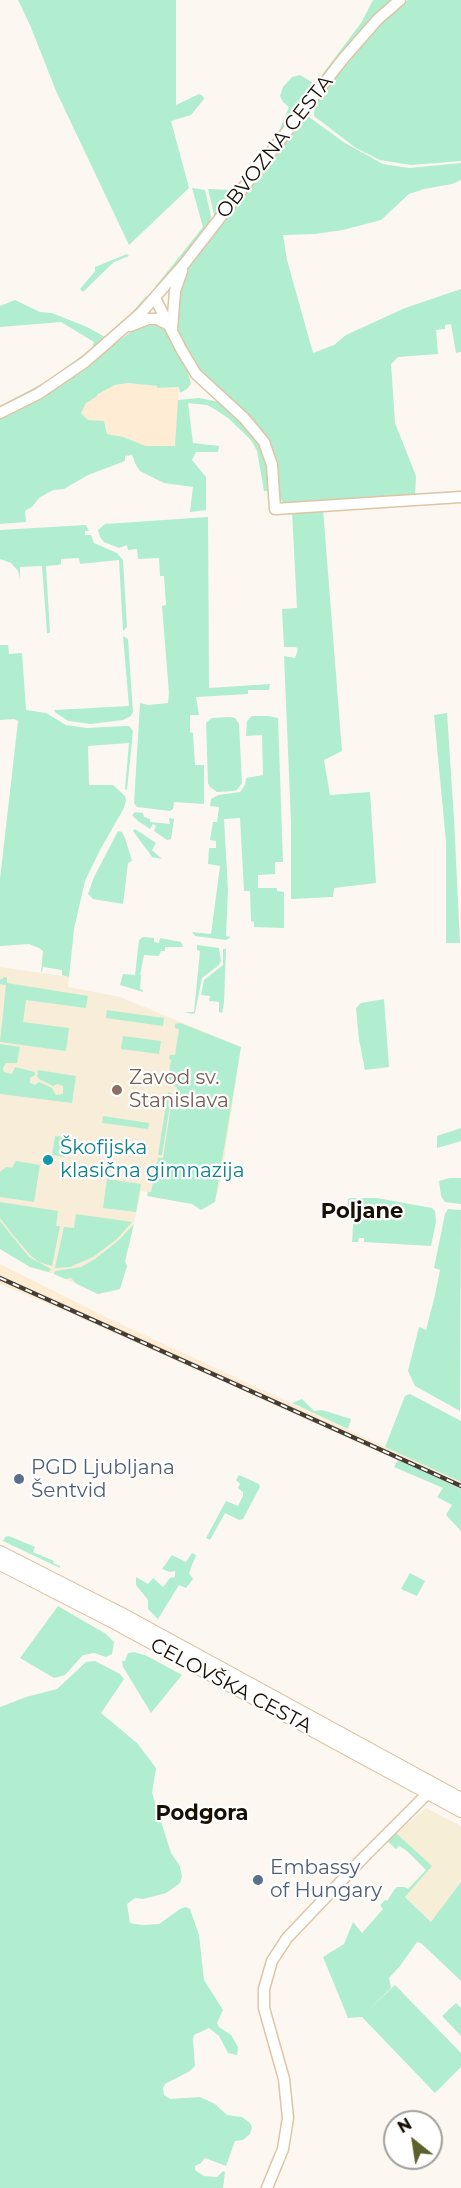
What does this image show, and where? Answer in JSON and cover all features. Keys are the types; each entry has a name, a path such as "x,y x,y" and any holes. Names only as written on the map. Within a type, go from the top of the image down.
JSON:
{"main road":[{"name":"CELOVŠKA CESTA","path":"0,1552 120,1613 461,1799"},
{"name":"CELOVŠKA CESTA","path":"0,1564 110,1620 461,1811"}],"street":[{"name":"OBVOZNA CESTA","path":"122,331 185,263 343,59 378,19 400,0"},
{"path":"171,329 175,291 185,263"},
{"path":"155,298 195,374 249,423 264,442 272,465 275,509 461,497"},
{"path":"0,413 61,379 122,331 148,319 157,319 171,329"},
{"path":"267,2188 283,2150 288,2106 282,2070 265,2016 264,1989 272,1961 287,1938 428,1793"}],"shaded area":[{"path":"128,383 157,386 158,388 179,387 176,446 146,446 123,437 107,434 106,425 88,420 81,413 85,403 98,394 115,385"},
{"name":"Zavod sv. Stanislava","path":"0,967 69,977 68,987 120,997 241,1047 221,1180 215,1202 141,1191 119,1290 98,1294 54,1274 30,1267 0,1249"},
{"path":"0,1264 112,1320 461,1482 461,1489 72,1314 0,1284"},
{"path":"426,1808 461,1826 461,1882 432,1922 405,1897 431,1866 396,1833"}],"green space":[{"path":"18,0 176,0 176,105 199,94 204,99 191,115 171,121 189,188 129,245 56,91"},
{"path":"373,0 395,0 214,215 208,189 233,190 278,133 289,107 280,96 283,87 292,77 300,75 315,84 361,23"},
{"path":"408,0 461,0 461,161 411,165 380,160 356,148 314,116 315,102 370,33"},
{"path":"309,117 345,143 383,164 409,168 461,163 461,180 409,194 381,220 343,230 283,235 287,260 313,353 334,345 346,335 405,308 461,289 461,352 456,353 451,324 445,325 445,329 436,330 438,354 398,357 391,364 395,423 416,476 415,497 286,505 283,503 279,496 271,450 197,370 178,332 176,303 186,270 296,126"},
{"path":"192,188 205,190 211,216 210,222 160,285 155,287 203,227"},
{"path":"127,254 129,256 114,262 83,292 80,289 95,271 95,267"},
{"path":"147,295 145,301 112,336 57,378 0,409 0,406 45,382 65,368 92,348 94,342 61,322 0,327 0,306 15,300 40,312 52,313 87,327 105,337 126,319"},
{"path":"157,323 165,329 187,369 191,384 187,389 180,393 179,387 157,388 157,386 128,383 115,385 86,403 81,413 88,420 104,421 107,434 123,437 146,446 175,446 178,400 199,398 219,402 253,433 267,459 271,491 264,491 257,451 251,440 216,410 207,405 188,403 193,443 219,446 218,452 196,452 192,460 206,477 206,510 190,512 193,487 164,483 140,471 132,455 125,456 125,461 88,475 64,489 53,490 39,498 32,507 25,511 26,522 0,524 0,419 62,384 140,325"},
{"path":"323,509 342,751 324,760 330,795 370,792 376,883 334,888 333,897 291,899 291,822 284,656 295,658 298,649 284,647 282,609 297,608 292,512"},
{"path":"208,517 209,688 270,684 269,690 248,690 248,694 196,697 199,715 190,715 190,732 193,733 195,765 204,765 204,804 174,802 173,809 170,811 137,807 134,803 140,703 148,705 168,703 162,606 166,605 164,576 160,576 159,558 138,559 137,549 128,550 127,545 119,548 104,542 98,530 105,524"},
{"path":"86,525 89,531 85,531 85,535 91,535 94,543 117,553 123,560 127,627 123,631 119,560 80,564 79,558 61,559 61,564 46,566 50,633 47,633 42,566 20,567 20,579 18,571 11,563 0,559 0,530"},
{"path":"123,636 128,639 133,712 131,716 123,720 91,724 68,721 56,713 54,710 129,706"},
{"path":"0,645 8,645 9,654 22,653 26,710 46,713 66,725 87,728 129,726 133,731 127,790 125,789 129,743 88,746 89,785 113,785 125,796 126,800 124,808 85,881 74,929 69,977 62,975 62,970 43,967 41,972 43,951 39,948 29,944 0,946 0,879 18,721 0,720"},
{"path":"447,713 460,943 446,943 446,842 434,715"},
{"path":"252,716 278,718 283,862 275,862 275,874 258,875 258,888 277,888 277,891 284,892 284,928 254,927 254,922 251,921 250,891 244,891 240,818 224,819 228,890 226,936 231,937 226,940 195,936 192,932 211,934 220,866 208,864 209,848 216,848 216,841 210,840 213,822 217,822 219,807 210,806 211,799 218,795 240,792 245,785 246,778 263,775 262,735 246,736 247,721"},
{"path":"212,718 235,718 239,724 242,783 237,790 217,792 208,783 206,723"},
{"path":"135,812 143,813 144,817 150,819 150,822 170,824 169,818 174,819 171,839 167,840 154,831 156,826 153,824 150,829 138,821 132,815"},
{"path":"135,829 156,843 152,850 162,859 152,857 133,831"},
{"path":"118,831 122,832 125,838 132,861 128,863 123,904 93,899 88,894 94,877"},
{"path":"143,937 154,938 154,942 159,943 160,938 181,942 183,947 165,947 165,951 161,951 159,956 144,955 140,975 140,989 143,992 120,985 123,974 135,975 139,940"},
{"path":"197,945 219,948 221,961 202,978 195,1013 193,1014 184,1012 194,1012 200,951 197,950"},
{"path":"223,949 226,949 222,1013 219,1012 219,1002 209,1001 210,996 201,995 204,980 223,965"},
{"path":"5,977 7,983 88,996 86,1008 26,1000 23,1022 69,1028 66,1051 0,1042 6,985 0,984 0,980"},
{"path":"384,999 389,1067 365,1070 356,1008 361,1003"},
{"path":"107,1010 164,1018 163,1026 106,1018"},
{"path":"180,1023 241,1047 215,1202 201,1210 192,1204 147,1196 148,1192 151,1192 158,1158 163,1158 171,1105 175,1105 177,1087 167,1085 171,1060 169,1059 170,1055 175,1055 179,1029 175,1028 175,1024"},
{"path":"123,1036 161,1041 159,1054 121,1049"},
{"path":"0,1044 20,1047 17,1063 6,1063 3,1068 4,1072 12,1074 15,1067 35,1072 35,1075 30,1078 30,1083 35,1085 39,1082 52,1088 56,1095 63,1094 63,1086 58,1084 53,1086 39,1079 38,1070 76,1076 72,1103 0,1094"},
{"path":"168,1092 172,1093 162,1155 158,1155"},
{"path":"103,1116 149,1123 148,1129 102,1123"},
{"path":"461,1128 461,1141 437,1148 437,1136"},
{"path":"55,1136 67,1138 64,1157 52,1155"},
{"path":"16,1161 40,1165 34,1202 0,1197 0,1172 6,1167 12,1168"},
{"path":"461,1178 461,1204 445,1202 441,1196 439,1181"},
{"path":"107,1179 141,1184 136,1212 103,1208"},
{"path":"377,1198 432,1208 435,1211 436,1222 431,1246 364,1242 364,1238 359,1238 358,1242 352,1242 354,1212 349,1211 348,1205 348,1199"},
{"path":"0,1202 58,1211 56,1226 60,1226 52,1266 39,1262 31,1256 13,1235 0,1218"},
{"path":"448,1209 461,1210 460,1411 415,1386 408,1371 419,1327 426,1330 435,1295 440,1270 434,1268"},
{"path":"76,1214 132,1222 117,1239 93,1257 70,1267 55,1268 64,1227 74,1228"},
{"path":"0,1221 29,1257 51,1269 49,1272 30,1267 0,1249"},
{"path":"134,1224 125,1261 127,1266 120,1289 98,1294 77,1284 71,1278 65,1279 54,1274 55,1271 81,1267 95,1259 119,1240"},
{"path":"410,1394 461,1421 461,1482 385,1447 405,1396"},
{"path":"302,1399 314,1411 322,1410 351,1419 348,1429 292,1403"},
{"path":"398,1460 461,1489 461,1531 446,1515 452,1505 437,1497 443,1488 394,1467"},
{"path":"239,1475 259,1484 260,1487 243,1519 239,1520 225,1513 210,1540 206,1538 226,1501 238,1506 243,1496 243,1492 238,1488 240,1484 236,1480"},
{"path":"9,1536 35,1547 33,1552 54,1561 53,1563 60,1568 3,1541"},
{"path":"192,1553 196,1555 189,1573 193,1579 186,1588 179,1585 158,1619 148,1609 148,1600 136,1585 136,1577 148,1584 153,1578 163,1587 170,1578 175,1577 175,1571 162,1569 172,1555 186,1562"},
{"path":"410,1573 425,1581 417,1596 401,1589"},
{"path":"58,1606 106,1634 114,1642 112,1654 106,1657 94,1653 83,1655 65,1675 54,1678 20,1658"},
{"path":"134,1652 147,1656 182,1675 151,1713 123,1667 122,1661 125,1661 128,1653"},
{"path":"95,1661 120,1674 124,1679 101,1713 137,1743 156,1768 152,1793 171,1853 180,1866 182,1877 180,1883 166,1893 143,1899 135,1898 127,1904 130,1923 159,1924 180,1909 186,1907 190,1909 199,1935 204,1980 223,2010 217,2023 231,2035 238,2047 237,2055 228,2053 219,2036 209,2028 194,2035 195,2066 165,2084 163,2088 164,2095 170,2099 200,2097 215,2104 227,2115 242,2117 250,2123 252,2127 250,2134 243,2140 235,2141 226,2166 205,2158 195,2166 195,2170 204,2176 217,2177 223,2171 225,2172 223,2188 0,2188 0,1707 57,1689 86,1662"},
{"path":"396,1833 432,1866 405,1897 431,1922 461,1882 461,1981 421,1943 417,1942 389,1978 391,1988 365,2013 395,1985 461,2053 461,2067 435,2093 362,2017 348,2018 323,1957 344,1944 353,1922 362,1933 383,1909 380,1905 385,1900 387,1901 397,1887 408,1889 426,1870 407,1851 399,1846 396,1849 386,1840"},
{"path":"456,2003 461,2008 461,2036 442,2016"}],"railway":[{"path":"0,1278 461,1486"}],"place":[{"name":"Zavod sv. Stanislava","path":"117,1090"},
{"name":"Škofijska klasična gimnazija","path":"48,1160"},
{"name":"PGD Ljubljana Šentvid","path":"19,1479"},
{"name":"Embassy of Hungary","path":"258,1880"}],"district":[{"name":"Poljane","path":"362,1212"},
{"name":"Podgora","path":"202,1814"}]}
